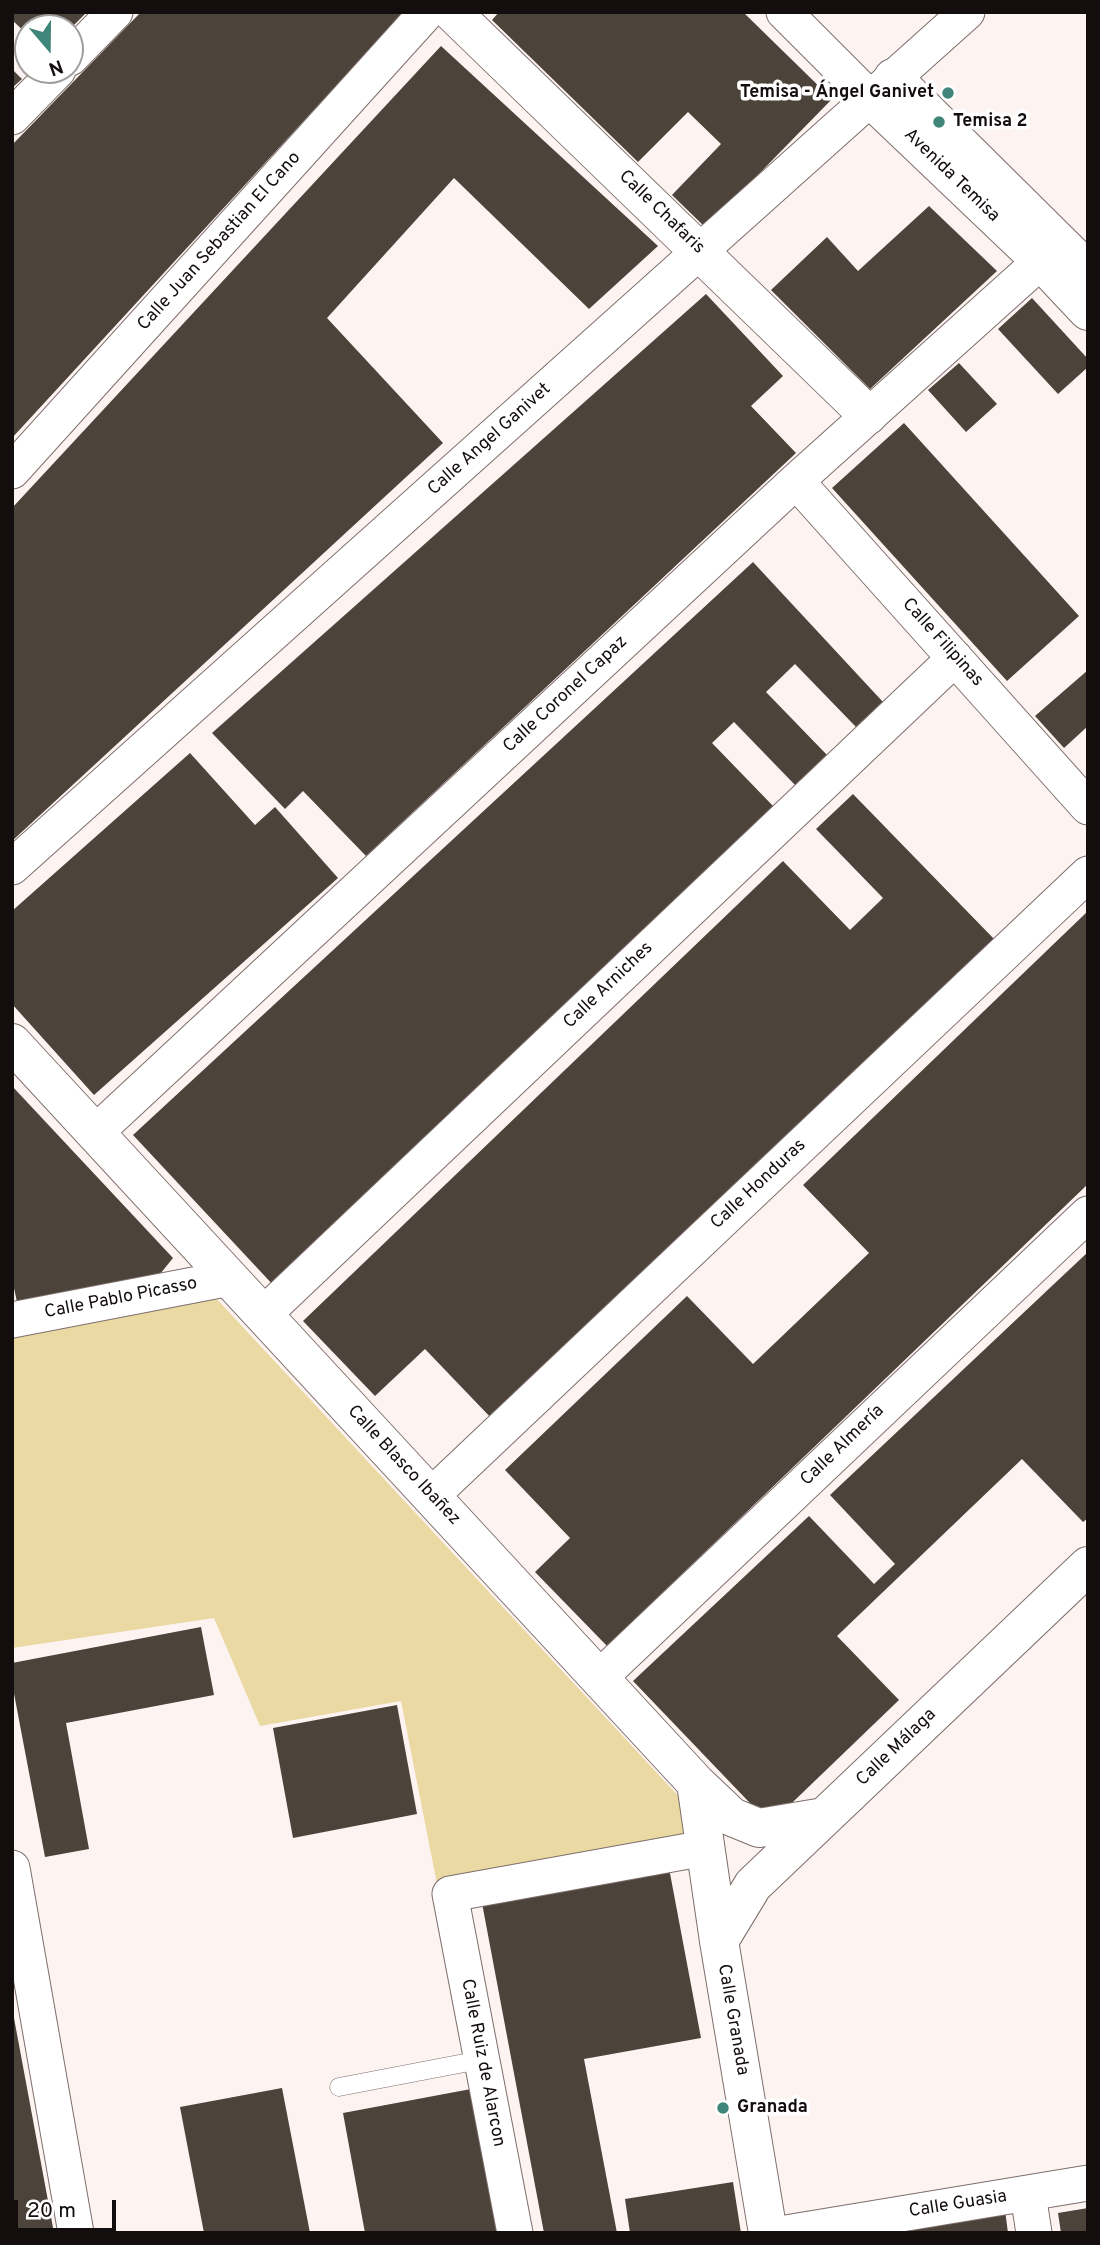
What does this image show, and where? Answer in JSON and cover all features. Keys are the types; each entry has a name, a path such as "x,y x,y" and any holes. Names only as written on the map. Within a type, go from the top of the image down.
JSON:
{"street":[{"path":"84,44 115,12"},
{"name":"Avenida Temisa","path":"783,12 881,88 1088,271"},
{"name":"Calle Angel Ganivet","path":"12,867 967,12"},
{"name":"Calle Chafaris","path":"449,13 701,251 868,415"},
{"name":"Calle Juan Sebastian El Cano","path":"12,471 449,13"},
{"path":"12,117 44,84"},
{"name":"Avenida Temisa","path":"881,88 1088,311"},
{"name":"Calle Coronel Capaz","path":"95,1133 796,481 1041,261"},
{"name":"Calle Filipinas","path":"796,481 1088,807"},
{"name":"Calle Arniches","path":"263,1315 955,658"},
{"name":"Calle Honduras","path":"431,1496 1088,874"},
{"name":"Calle Blasco Ibañez","path":"12,1043 696,1783 732,1817 759,1828 824,1817"},
{"name":"Calle Almería","path":"599,1678 1088,1214"},
{"name":"Calle Pablo Picasso","path":"12,1321 230,1278"},
{"name":"Calle Málaga","path":"719,1941 753,1885 1088,1566"},
{"name":"Calle Granada","path":"696,1783 719,1941 768,2233"},
{"name":"Calle Ruiz de Alarcon","path":"514,2233 450,1894 705,1848"},
{"path":"12,1868 76,2233"},
{"name":"Calle Guasia","path":"786,2233 1088,2183"},
{"path":"1028,2194 1034,2233"}],"lane":[{"path":"339,2087 480,2060"}],"shaded area":[{"path":"215,1297 684,1802 691,1839 437,1884 401,1701 260,1726 214,1618 12,1648 12,1334"}],"building":[{"path":"12,12 87,12 84,15 14,14 14,22"},
{"path":"141,12 404,12 12,438 12,145 71,84 84,84 84,71"},
{"path":"499,12 743,12 832,99 706,228 672,195 721,144 688,112 638,162 492,20"},
{"path":"441,46 658,246 589,309 454,178 327,318 443,443 12,841 12,508"},
{"path":"12,69 14,84 16,84 12,88"},
{"path":"929,206 997,271 870,389 771,290 827,237 858,271"},
{"path":"706,294 783,376 751,406 796,453 366,856 303,791 285,809 212,733"},
{"path":"1032,298 1088,359 1088,367 1058,394 998,329"},
{"path":"959,363 997,404 966,432 928,390"},
{"path":"904,423 1079,616 1007,681 832,488"},
{"path":"753,562 883,702 856,727 795,664 766,692 827,755 796,786 734,722 712,743 774,807 275,1287 133,1135"},
{"path":"1088,670 1088,726 1064,748 1035,716"},
{"path":"190,753 255,825 275,807 338,878 94,1095 12,1004 12,911"},
{"path":"853,794 995,940 494,1421 425,1349 375,1396 303,1321 783,861 850,930 883,898 816,829"},
{"path":"1088,911 1088,1184 607,1646 535,1572 570,1538 505,1470 687,1296 753,1364 869,1253 803,1185"},
{"path":"12,1086 173,1258 156,1279 17,1302 12,1279"},
{"path":"1088,1252 1088,1518 1083,1522 1022,1459 837,1636 899,1700 770,1824 633,1681 809,1516 874,1584 895,1564 830,1495"},
{"path":"201,1627 214,1695 66,1723 89,1849 45,1857 12,1683 12,1663"},
{"path":"397,1705 417,1814 293,1838 273,1728"},
{"path":"669,1868 701,2038 584,2059 617,2233 544,2233 482,1903"},
{"path":"14,2018 54,2233 12,2233"},
{"path":"282,2088 310,2233 204,2233 180,2107"},
{"path":"471,2089 498,2233 365,2233 343,2113"},
{"path":"733,2182 741,2233 630,2233 625,2199"},
{"path":"1088,2208 1088,2233 1061,2233 1058,2213"},
{"path":"1005,2210 1008,2233 883,2233"}],"place":[{"name":"Temisa - Ángel Ganivet","path":"948,93"},
{"name":"Temisa 2","path":"939,122"},
{"name":"Granada","path":"723,2108"}]}
